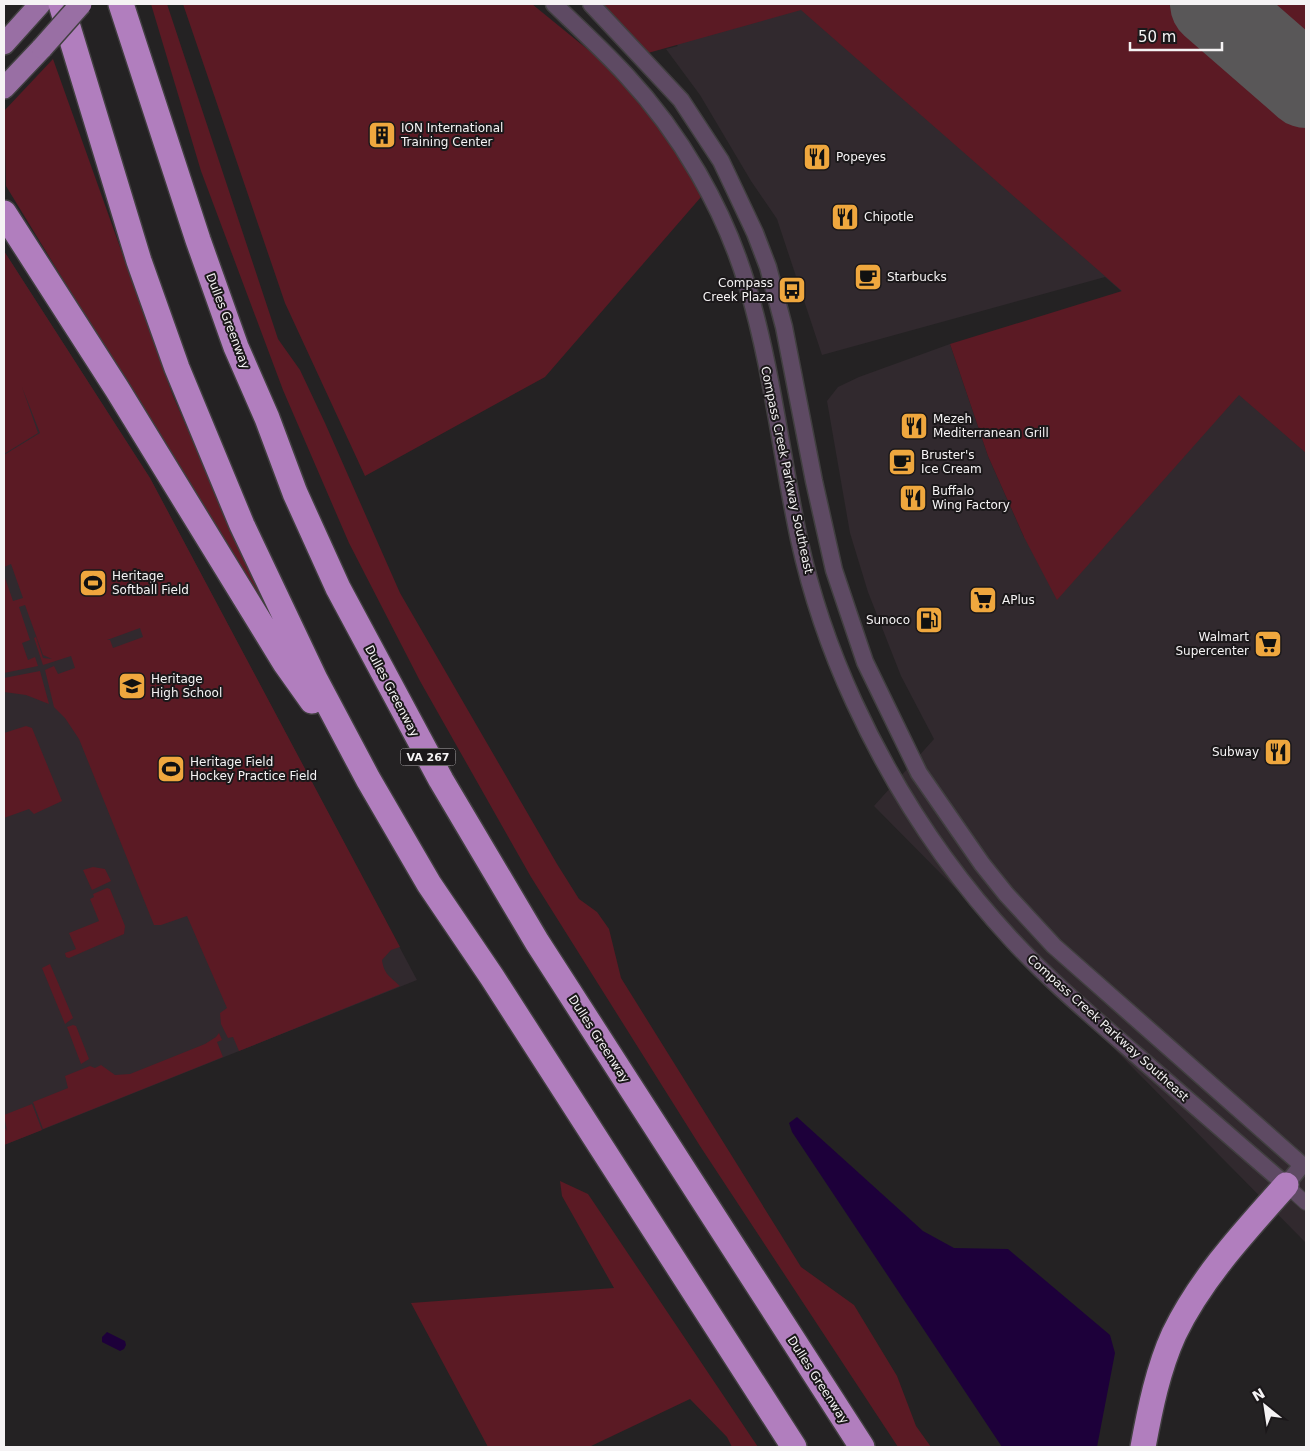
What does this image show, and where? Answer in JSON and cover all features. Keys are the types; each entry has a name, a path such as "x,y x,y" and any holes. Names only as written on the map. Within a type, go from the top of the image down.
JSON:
{"highway":[{"path":"61,4 139,261 198,421 242,525 290,628 379,800 429,884 492,977 794,1447"},
{"name":"Dulles Greenway","path":"121,4 198,240 236,347 267,418 295,492 338,588 441,780 537,942 862,1447"},
{"path":"4,213 117,389 285,663 379,800"},
{"path":"1143,1447 1159,1374 1174,1334 1194,1299 1217,1267 1286,1185"}],"main road":[{"path":"4,88 81,4"},
{"path":"4,44 36,9"}],"street":[{"name":"Compass Creek Parkway Southeast","path":"554,4 626,76 648,101 686,154 725,226 747,286 757,324 800,542 814,596 855,704 897,787 946,860 1023,951 1072,999 1306,1203"},
{"name":"Compass Creek Parkway Southeast","path":"591,4 681,100 721,161 755,233 768,266 784,327 834,570 865,662 919,773 982,864 1006,894 1054,946 1304,1167"},
{"path":"1286,1185 1304,1167"}],"shaded area":[{"path":"151,4 167,4 278,339 300,370 400,593 557,864 579,899 597,912 609,929 621,978 801,1267 854,1305 897,1376 916,1426 931,1447 898,1447 700,1146 531,877 420,681 349,543 283,390 201,171"},
{"path":"183,4 532,4 608,66 657,124 680,157 701,197 545,377 365,476 285,303"},
{"path":"600,4 1168,4 1306,125 1306,453 1239,395 1057,600 1024,537 988,456 950,344 1122,291 801,10 648,53"},
{"path":"636,4 1306,4 1306,1243 874,806 934,739 901,676 868,592 850,533 827,401 838,387 859,377 950,344 988,456 1024,537 1239,394 1105,277 822,355 777,219 751,181 700,95 666,49 678,46"},
{"path":"1253,4 1306,4 1306,51"},
{"path":"53,59 173,396 273,623 6,186 4,111"},
{"name":"Heritage High School","path":"4,251 150,478 417,980 4,1145"},
{"name":"Heritage High School","path":"4,251 150,478 400,947 391,950 382,960 386,972 400,986 239,1051 233,1037 228,1038 221,1024 220,1013 227,1008 187,916 161,925 154,925 79,739 65,718 54,707 45,670 54,666 58,674 75,668 71,656 43,665 34,638 36,637 43,658 52,659 43,655 25,605 19,607 30,640 22,643 28,660 35,657 38,666 4,673 4,575 13,601 23,598 11,564 4,567 4,455 40,433 22,387 38,433 4,454","holes":["140,628 143,637 113,648 110,640 107,640"]},
{"path":"40,671 49,704 26,695 4,692 4,678"},
{"path":"26,726 32,728 62,801 34,814 29,809 4,818 4,733"},
{"path":"93,867 105,869 111,881 92,890 83,870"},
{"path":"107,888 110,889 125,926 124,934 69,958 66,957 65,953 76,949 69,933 99,921 90,899 94,897 93,894"},
{"path":"50,964 73,1018 65,1024 42,968"},
{"path":"76,1026 89,1059 81,1064 67,1027"},
{"path":"219,1033 222,1040 217,1042 223,1057 43,1129 33,1102 68,1088 65,1076 90,1066 95,1068 101,1065 115,1075 130,1074 205,1044"},
{"path":"32,1104 42,1130 4,1145 4,1126 7,1131 4,1115"},
{"path":"797,1117 923,1231 954,1248 1008,1249 1110,1335 1115,1353 1097,1447 1002,1447 792,1132 789,1123"},
{"path":"560,1181 588,1194 758,1447 732,1447 727,1437 690,1399 589,1447 488,1447 411,1303 614,1288 562,1196"},
{"path":"107,1332 125,1341 124,1349 120,1351 102,1342 102,1337"}],"runway":[{"path":"1212,4 1306,86"}],"place":[{"name":"ION International Training Center","path":"382,135"},
{"name":"Popeyes","path":"817,157"},
{"name":"Chipotle","path":"845,217"},
{"name":"Starbucks","path":"868,277"},
{"name":"Compass Creek Plaza","path":"792,290"},
{"name":"Mezeh Mediterranean Grill","path":"914,426"},
{"name":"Bruster's Ice Cream","path":"902,462"},
{"name":"Buffalo Wing Factory","path":"913,498"},
{"name":"Heritage Softball Field","path":"93,583"},
{"name":"APlus","path":"983,600"},
{"name":"Sunoco","path":"929,620"},
{"name":"Walmart Supercenter","path":"1268,644"},
{"name":"Heritage High School","path":"132,686"},
{"name":"Subway","path":"1278,752"},
{"name":"Heritage Field Hockey Practice Field","path":"171,769"}]}
